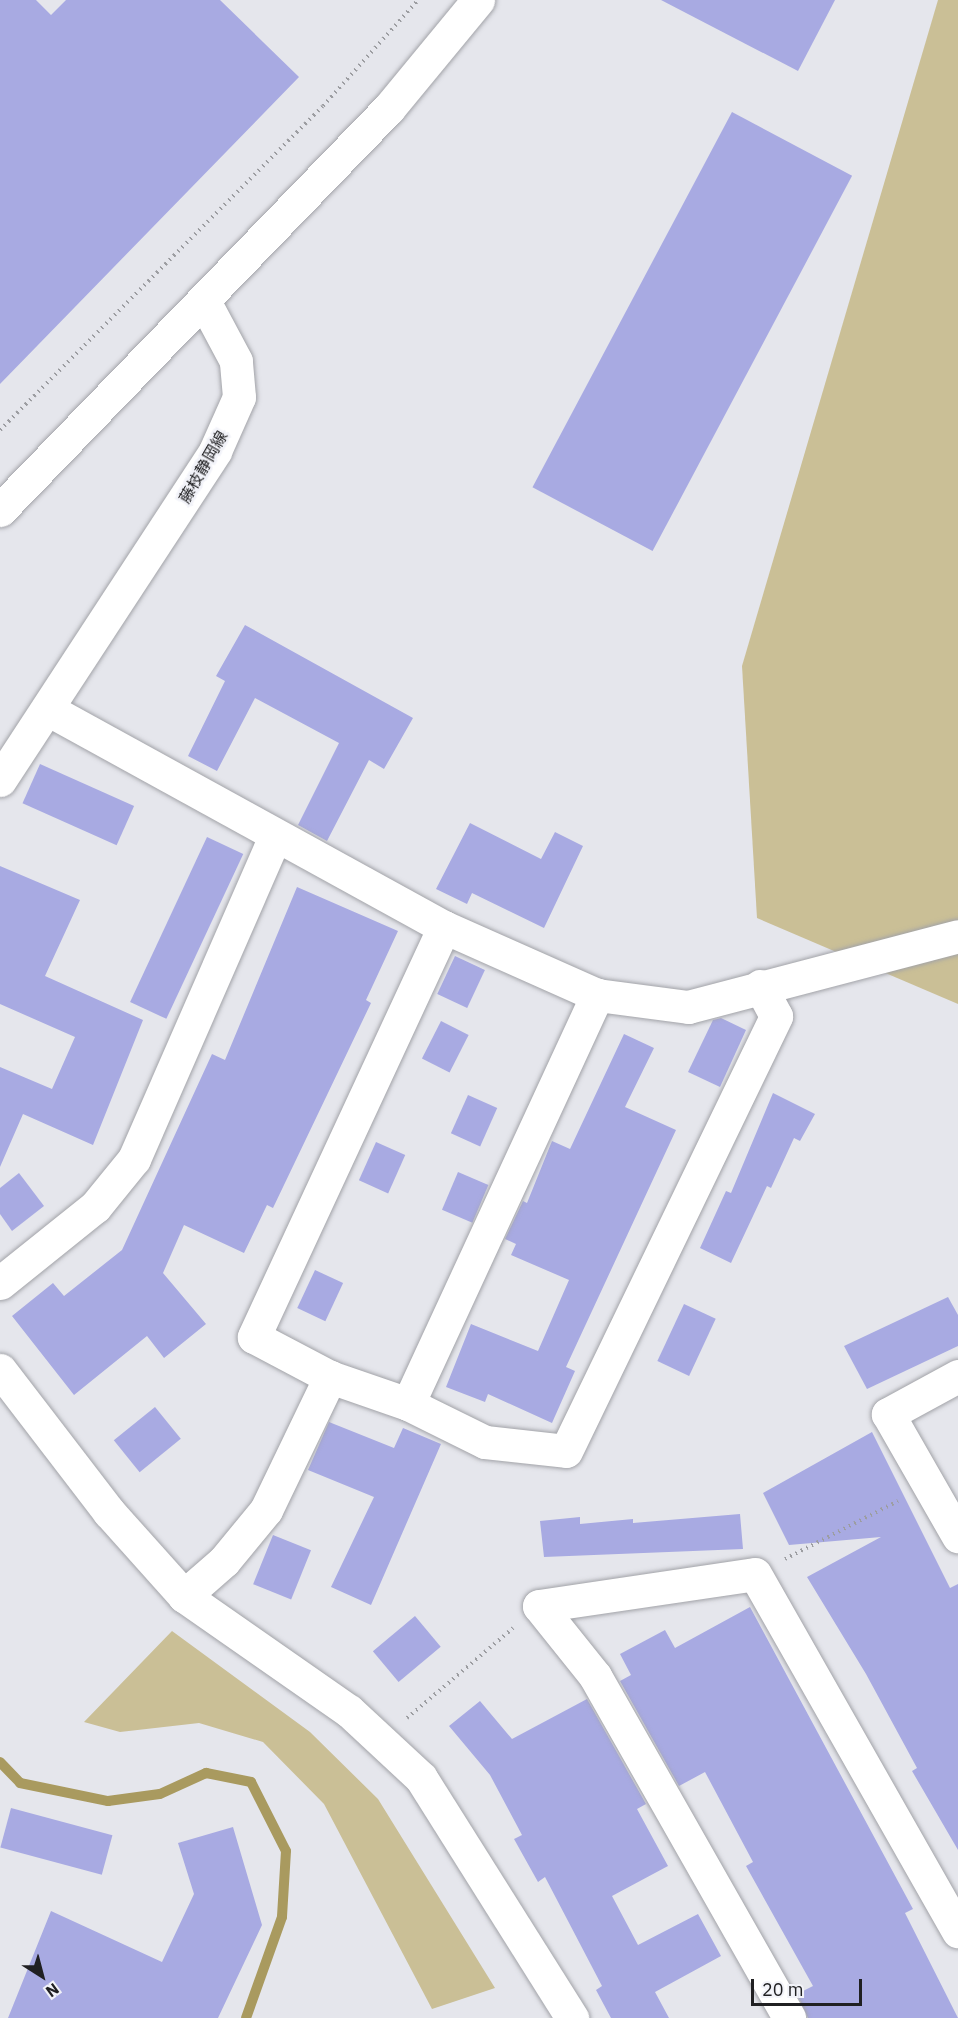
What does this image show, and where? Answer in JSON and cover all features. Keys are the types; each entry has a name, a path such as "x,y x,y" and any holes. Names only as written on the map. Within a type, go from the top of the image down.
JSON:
{"street":[{"path":"0,510 205,303 389,108 478,0"},
{"name":"藤枝静岡線","path":"0,780 49,710 215,451 239,397 236,361 205,303"},
{"path":"49,710 275,837 444,927 597,995 688,1007 760,986 958,936"},
{"path":"0,1283 95,1207 134,1159 275,837"},
{"path":"444,927 254,1337 330,1377 408,1404 485,1442 566,1451 776,1016 760,986"},
{"path":"408,1404 597,995"},
{"path":"0,1370 109,1512 184,1596 382,1740 427,1786 572,2018"},
{"path":"958,1376 888,1414 958,1536"},
{"path":"184,1596 225,1560 266,1510 330,1377"},
{"path":"789,2018 601,1686 539,1606 755,1574 958,1931"}],"path":[{"path":"0,430 323,106 418,0"},
{"path":"755,1574 928,1486"},
{"path":"382,1740 539,1606"}],"shaded area":[{"path":"938,0 958,0 958,1004 757,918 742,666"},
{"path":"172,1631 310,1732 378,1799 495,1988 432,2009 324,1804 263,1742 199,1723 120,1732 84,1722"}],"building":[{"path":"0,0 36,0 51,15 66,0 220,0 299,77 0,384"},
{"path":"661,0 835,0 798,71"},
{"path":"732,112 852,176 653,551 532,487"},
{"path":"245,625 413,718 384,769 369,760 327,841 298,825 339,743 255,698 217,771 188,756 225,681 216,676"},
{"path":"40,764 134,806 117,845 23,803"},
{"path":"470,823 541,859 555,832 583,846 544,928 472,893 467,904 436,889"},
{"path":"207,837 243,854 166,1019 130,1002"},
{"path":"0,866 80,900 45,976 143,1020 93,1145 23,1114 0,1167 0,1067 52,1089 75,1037 0,1004"},
{"path":"297,887 398,931 366,1000 371,1003 273,1208 267,1205 244,1253 184,1225 163,1273 206,1324 164,1358 147,1336 74,1395 12,1316 53,1283 64,1296 122,1250 212,1054 225,1060"},
{"path":"455,956 485,970 467,1008 437,994"},
{"path":"721,1018 746,1030 720,1087 688,1072 713,1020"},
{"path":"441,1021 469,1035 450,1072 422,1058"},
{"path":"624,1034 654,1048 625,1107 676,1130 566,1367 575,1371 552,1423 488,1394 485,1402 446,1387 471,1324 538,1351 569,1280 511,1255 516,1244 505,1239 523,1201 527,1203 552,1141 570,1149"},
{"path":"773,1093 815,1114 800,1141 794,1138 771,1188 767,1186 731,1263 700,1248 726,1191 731,1193"},
{"path":"468,1095 497,1108 480,1146 451,1133"},
{"path":"376,1142 405,1155 388,1193 359,1180"},
{"path":"458,1172 488,1185 472,1223 442,1210"},
{"path":"19,1173 44,1206 12,1231 0,1214 0,1188"},
{"path":"315,1270 343,1283 325,1321 297,1308"},
{"path":"948,1297 958,1315 958,1346 867,1389 844,1346"},
{"path":"684,1304 716,1319 689,1376 657,1361"},
{"path":"155,1407 181,1439 140,1472 114,1440"},
{"path":"329,1422 394,1448 403,1428 441,1444 371,1605 331,1587 374,1497 308,1470"},
{"path":"872,1432 950,1588 958,1584 958,1850 912,1771 917,1768 866,1674 807,1577 881,1537 789,1545 763,1493"},
{"path":"740,1514 743,1549 544,1557 540,1521 580,1517 580,1524 633,1519 633,1523"},
{"path":"273,1535 311,1550 291,1599 253,1584"},
{"path":"750,1607 913,1909 905,1913 958,2018 808,2018 797,1994 813,1986 746,1866 753,1862 705,1772 679,1786 620,1681 631,1675 620,1654 665,1630 675,1648"},
{"path":"415,1616 441,1647 399,1682 373,1651"},
{"path":"587,1699 646,1804 637,1809 668,1866 612,1896 638,1945 698,1914 721,1956 655,1992 669,2018 611,2018 596,1990 602,1986 545,1877 538,1882 514,1839 522,1835 490,1775 449,1726 480,1701 512,1739"},
{"path":"11,1808 112,1835 102,1875 0,1848"},
{"path":"233,1827 262,1925 218,2018 8,2018 51,1911 162,1962 194,1894 178,1843"}],"waterway":[{"path":"0,1762 20,1783 108,1801 160,1794 206,1773 251,1782 286,1851 282,1917 246,2018"}]}
